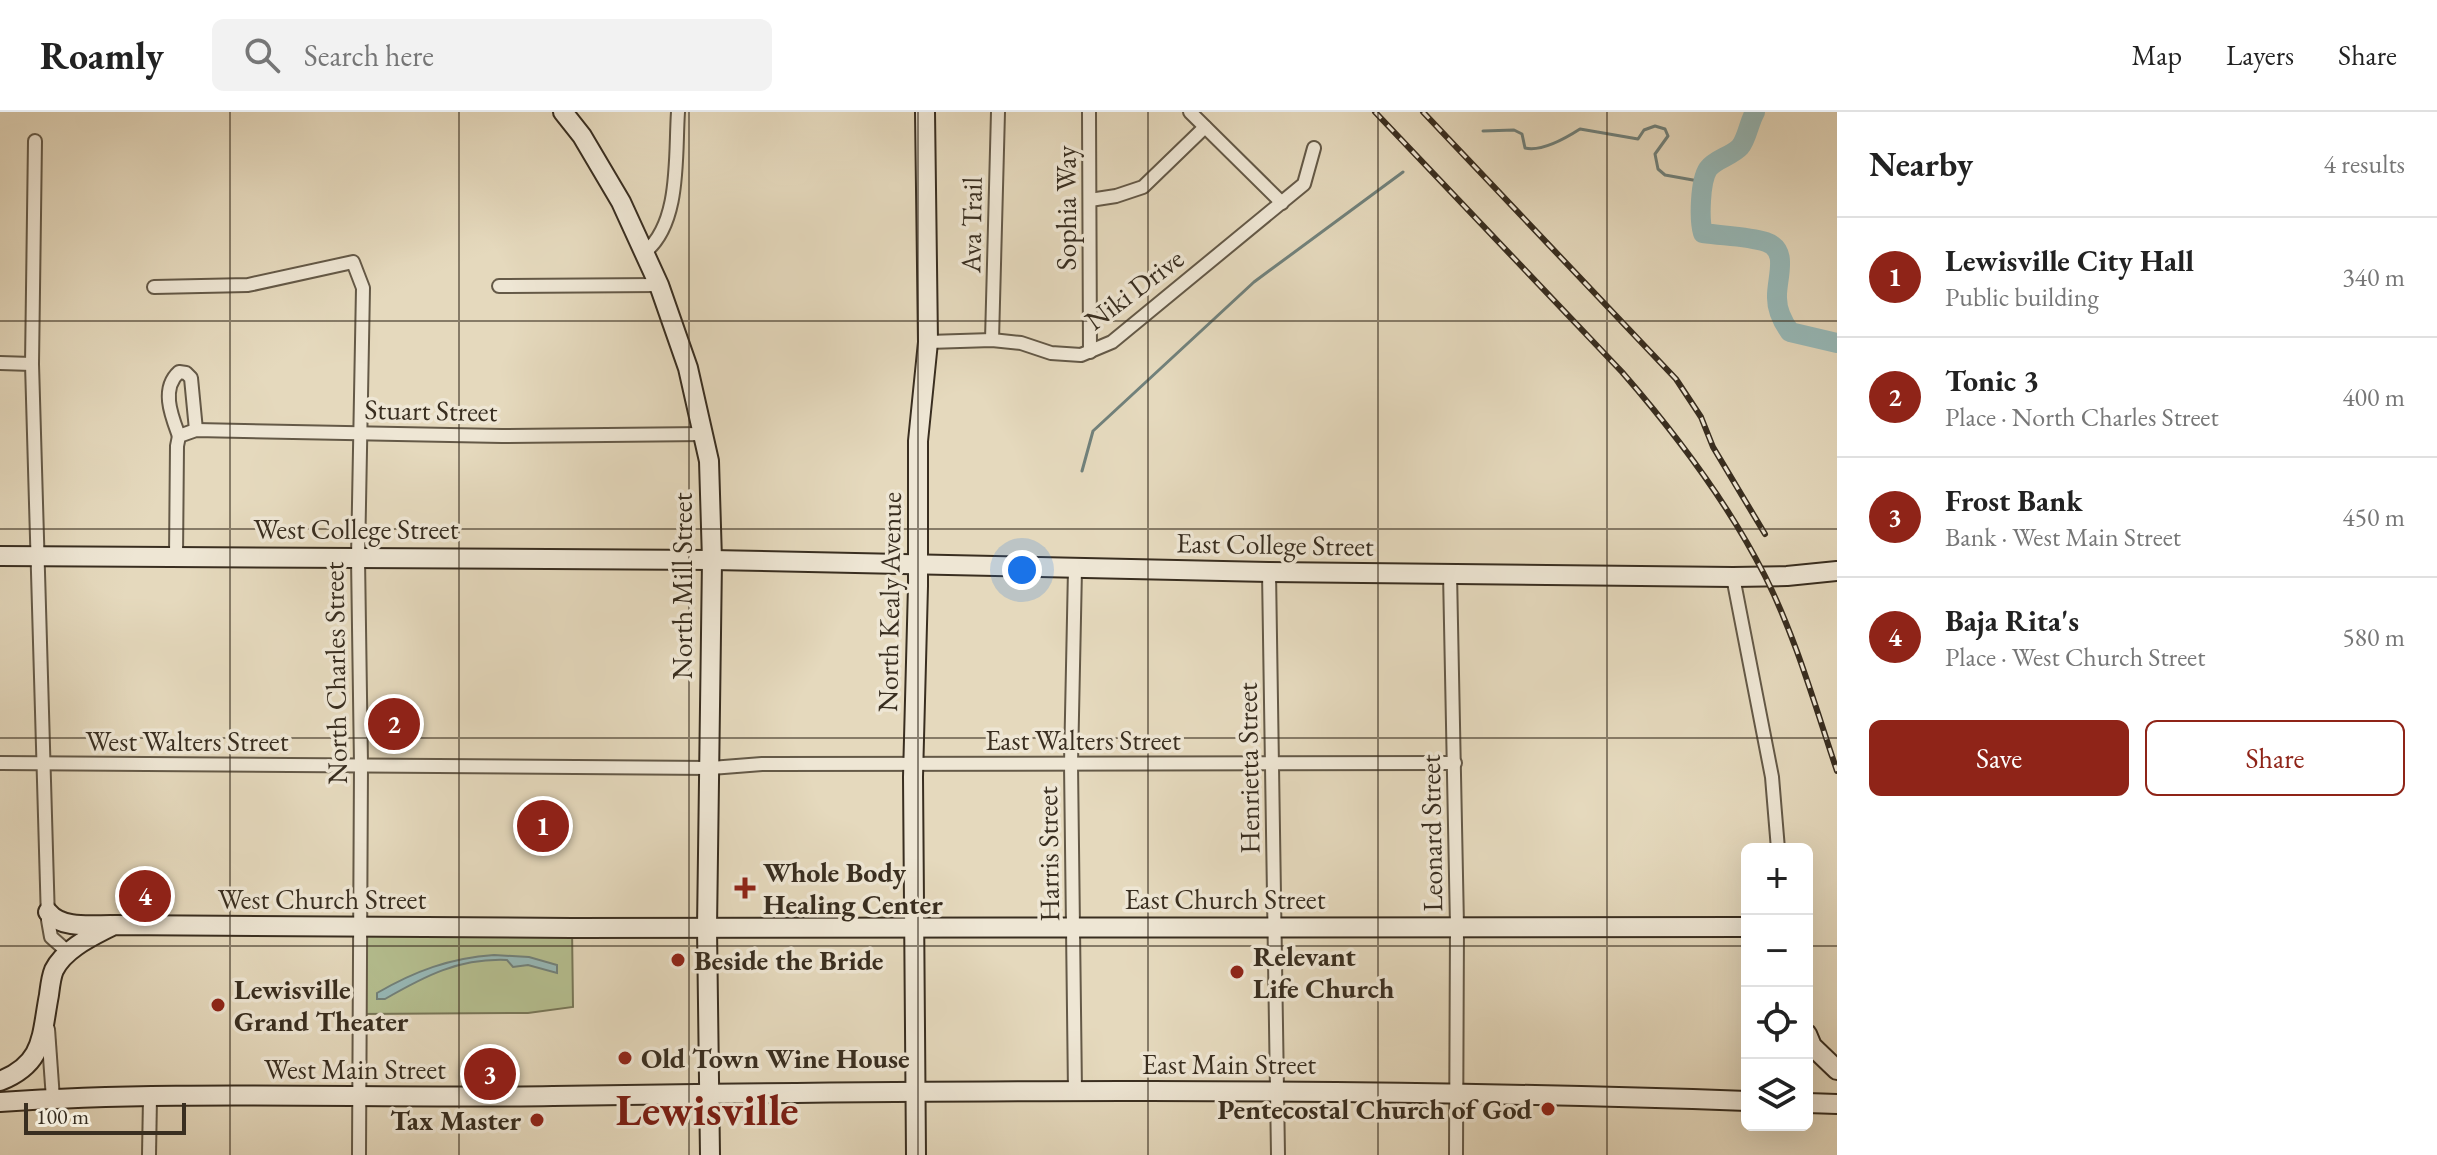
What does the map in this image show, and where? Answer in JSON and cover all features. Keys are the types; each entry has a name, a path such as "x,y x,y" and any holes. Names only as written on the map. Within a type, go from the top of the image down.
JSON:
{"main road":[{"name":"North Mill Street","path":"563,112 603,170 659,285 688,368 709,461 712,560 707,928 710,1155"},
{"name":"North Kealy Avenue","path":"916,1155 918,441 928,342 925,112"},
{"name":"West College Street","path":"0,556 712,560"},
{"name":"East College Street","path":"712,560 1075,569 1733,577 1837,571"},
{"name":"West Church Street","path":"48,912 54,920 66,923 114,925 707,928"},
{"path":"0,1081 26,1067 41,1040 54,971 69,953 114,925"},
{"name":"East Church Street","path":"707,928 1741,926"},
{"path":"1813,1047 1837,1070"},
{"name":"East Main Street","path":"711,1093 1455,1092 1738,1100"},
{"name":"West Main Street","path":"0,1102 358,1095 495,1097 711,1093"},
{"path":"1813,1103 1837,1104"}],"street":[{"path":"645,252 656,244 670,211 678,112"},
{"name":"Ava Trail","path":"992,340 998,112"},
{"name":"Sophia Way","path":"1089,112 1090,352"},
{"path":"1190,112 1282,203"},
{"path":"1090,200 1143,187 1205,127"},
{"path":"35,141 32,364 48,912 51,937 69,953"},
{"name":"Niki Drive","path":"928,342 992,340 1021,343 1051,353 1081,355 1112,342 1304,184 1314,148"},
{"name":"North Charles Street","path":"154,287 248,285 353,262 363,288 358,558 361,764 359,1155"},
{"path":"499,286 659,285"},
{"path":"0,363 32,364"},
{"path":"176,556 179,436 169,407 173,377 179,372 191,378 196,430"},
{"name":"Stuart Street","path":"179,436 196,430 502,436 705,434"},
{"name":"Harris Street","path":"1075,569 1071,764 1075,1092"},
{"name":"Henrietta Street","path":"1269,572 1278,1155"},
{"name":"Leonard Street","path":"1450,573 1457,926 1456,1155"},
{"path":"1733,577 1772,777 1778,843"},
{"name":"West Walters Street","path":"0,763 711,768"},
{"name":"East Walters Street","path":"711,768 762,764 1455,763"},
{"path":"47,1006 53,1099"},
{"path":"149,1155 150,1098"}],"green space":[{"path":"358,928 572,928 573,1007 528,1013 358,1014"}],"water":[{"path":"494,955 529,957 557,965 557,973 528,965 513,967 507,960 473,962 443,970 385,999 377,999 377,993 419,972 462,959"}],"waterway":[{"path":"1755,112 1740,147 1711,166 1705,175 1701,201 1703,233 1751,238 1773,246 1780,258 1778,307 1787,328 1790,332 1837,343"},
{"path":"1483,131 1514,130 1522,134 1525,148 1532,149 1554,143 1580,129 1638,139 1644,130 1655,126 1665,129 1668,136 1655,154 1658,169 1665,175 1704,182"},
{"path":"1082,471 1093,431 1254,282 1403,172"}],"railway":[{"path":"1375,112 1622,372 1700,470 1735,522 1776,600 1837,771"},
{"path":"1423,112 1676,379 1701,417 1713,447 1765,534"}],"place":[{"name":"Tonic 3","path":"394,724"},
{"name":"Lewisville City Hall","path":"543,826"},
{"name":"Whole Body Healing Center","path":"745,888"},
{"name":"Baja Rita's","path":"145,896"},
{"name":"Beside the Bride","path":"678,960"},
{"name":"Relevant Life Church","path":"1237,972"},
{"name":"Lewisville Grand Theater","path":"218,1005"},
{"name":"Old Town Wine House","path":"625,1058"},
{"name":"Frost Bank","path":"490,1074"},
{"name":"Pentecostal Church of God","path":"1548,1109"},
{"name":"Tax Master","path":"537,1120"}],"district":[{"name":"Lewisville","path":"707,1109"}]}
